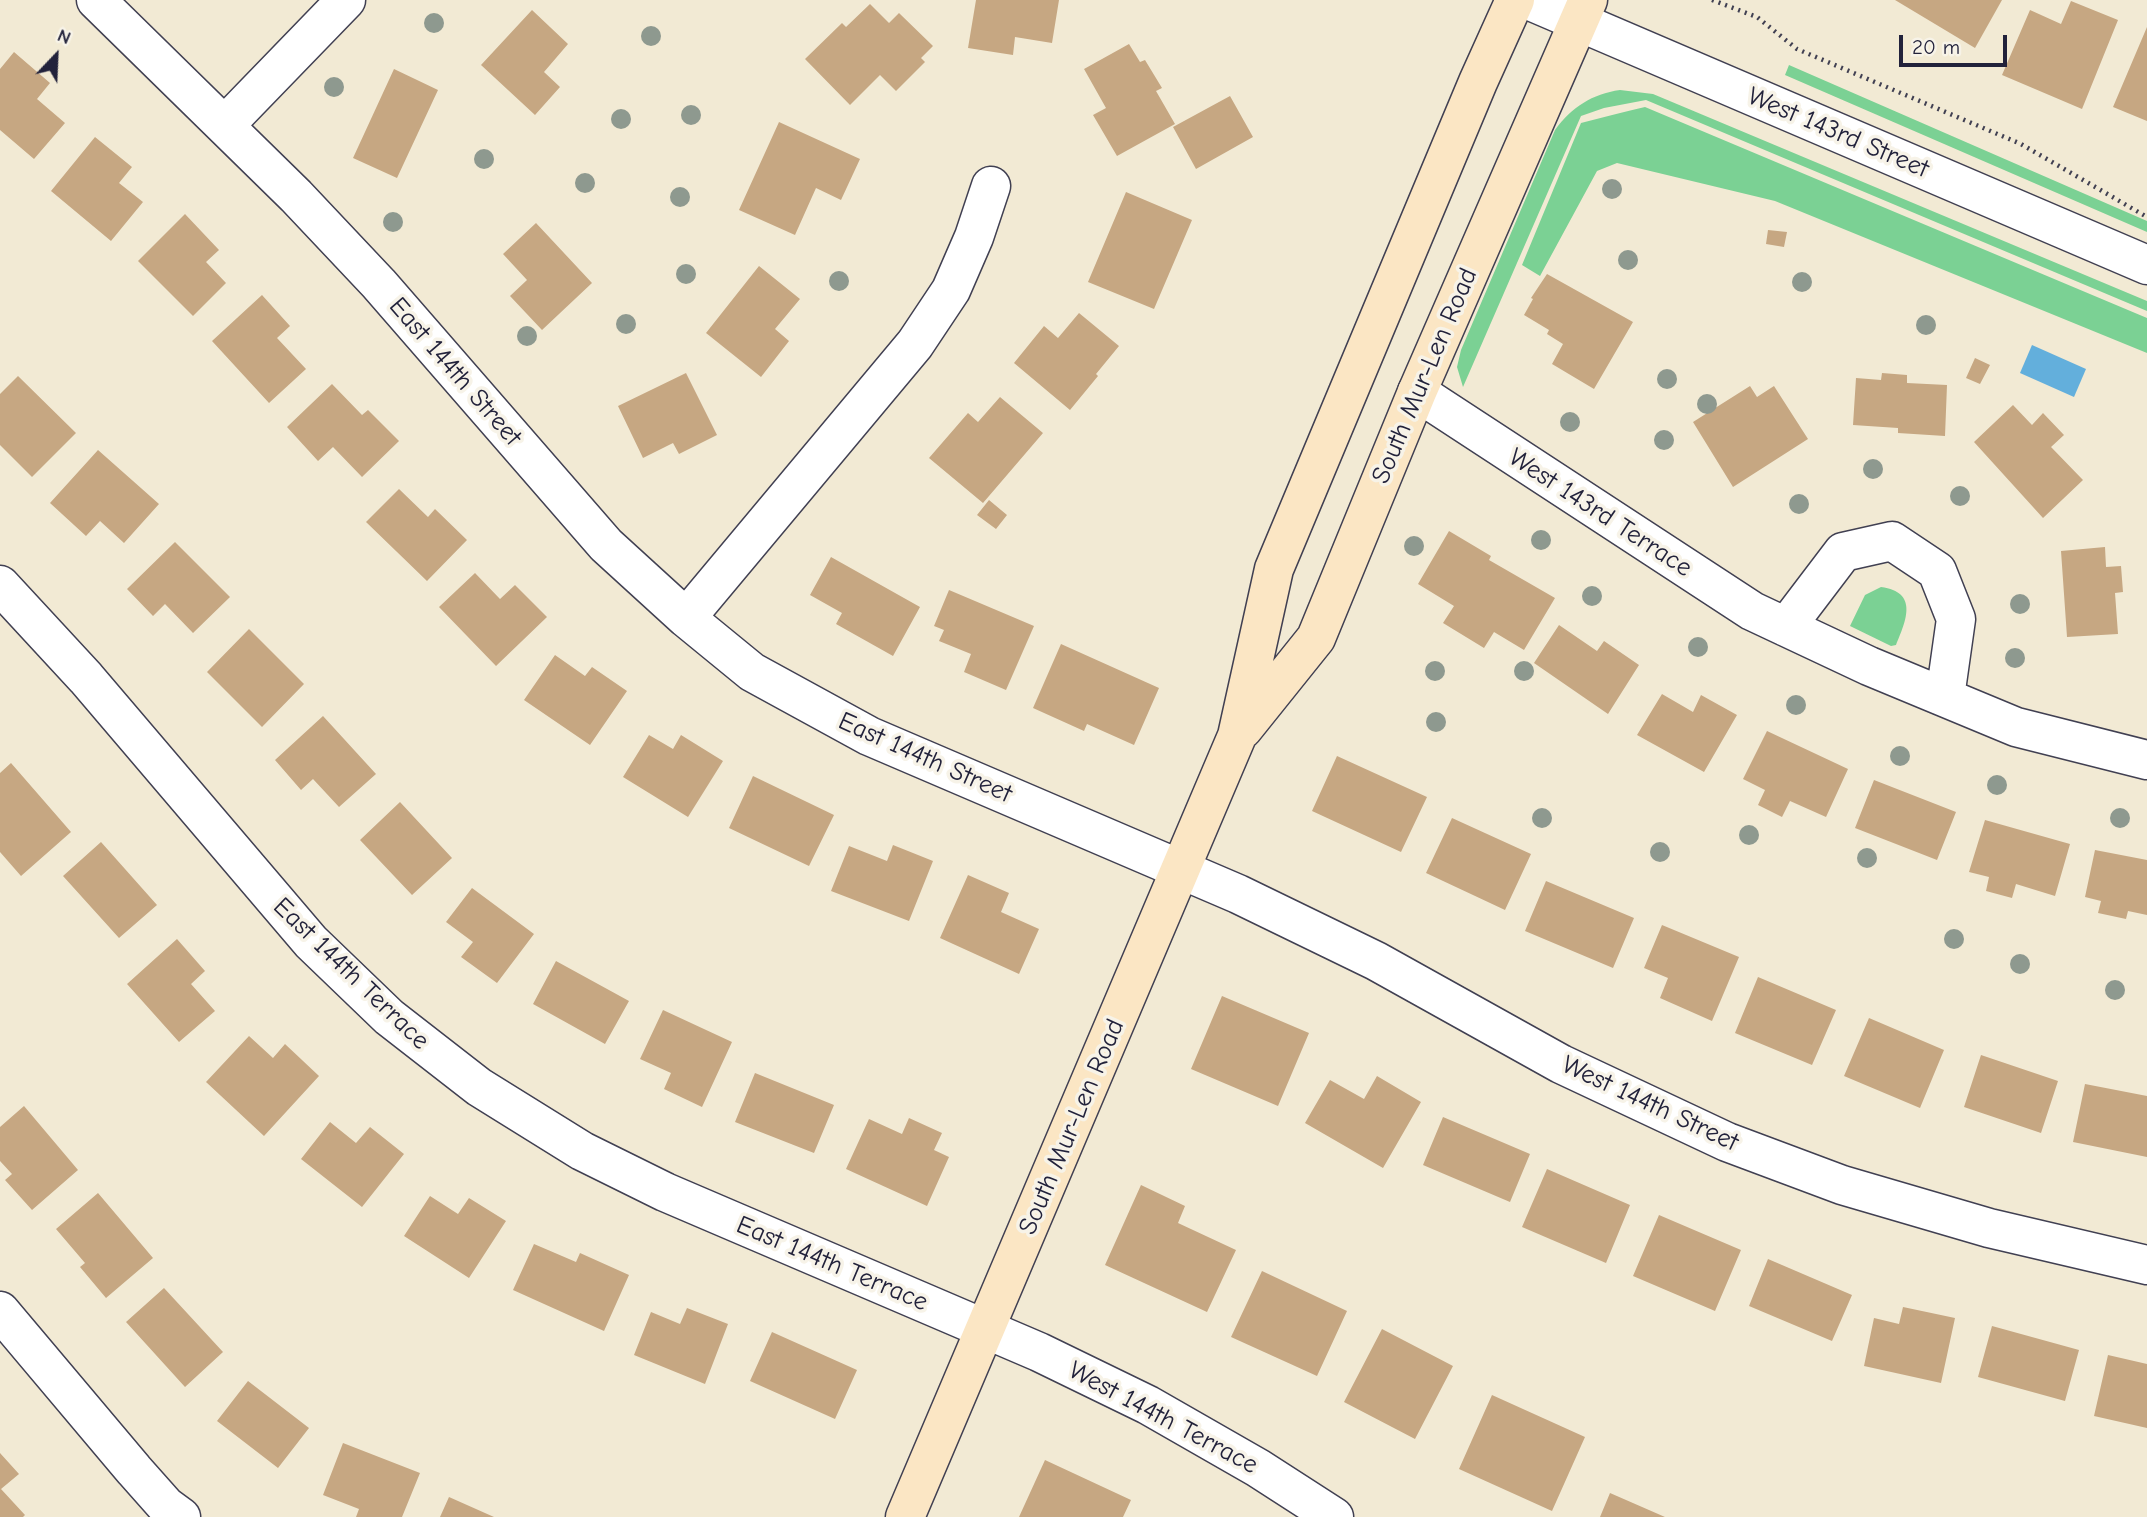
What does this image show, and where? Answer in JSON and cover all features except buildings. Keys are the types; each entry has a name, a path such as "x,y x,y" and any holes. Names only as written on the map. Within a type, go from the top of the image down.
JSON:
{"main road":[{"name":"South Mur-Len Road","path":"905,1517 1237,736 1274,569 1478,82 1516,0"},
{"name":"South Mur-Len Road","path":"1237,736 1316,638 1417,393 1584,11"}],"street":[{"name":"East 144th Street","path":"96,0 296,196 379,284 606,545 686,618 752,672 869,736 1181,870"},
{"path":"225,125 346,0"},
{"name":"West 143rd Street","path":"1528,0 1584,11 2147,265"},
{"path":"686,618 915,344 951,290 974,237 991,186"},
{"name":"West 143rd Terrace","path":"1417,393 1752,611 1869,666 2017,727 2147,760"},
{"path":"1786,627 1843,552 1892,541 1937,571 1956,620 1945,697"},
{"name":"East 144th Terrace","path":"0,585 86,678 311,942 389,1017 479,1087 582,1151 665,1192 986,1330"},
{"name":"West 144th Street","path":"1181,870 1238,894 1376,961 1561,1064 1727,1142 1842,1185 1989,1228 2147,1265"},
{"path":"0,1311 134,1470 166,1506 181,1517"},
{"name":"West 144th Terrace","path":"986,1330 1039,1352 1148,1405 1258,1468 1334,1517"}],"path":[{"path":"1712,0 1757,17 1797,49 2021,144 2147,217"}],"green space":[{"path":"1789,65 2147,221 2147,232 1785,75"},
{"path":"1620,90 1653,94 2147,301 2147,311 1646,100 1604,108 1581,116 1463,387 1457,367 1461,350 1555,130 1583,103"},
{"path":"1645,107 2147,318 2147,353 1775,201 1617,163 1597,171 1540,276 1522,265 1581,123"},
{"path":"1881,587 1893,590 1905,601 1906,617 1896,645 1891,646 1850,626 1865,595"}],"water":[{"path":"2032,345 2086,369 2074,397 2020,373"}]}
